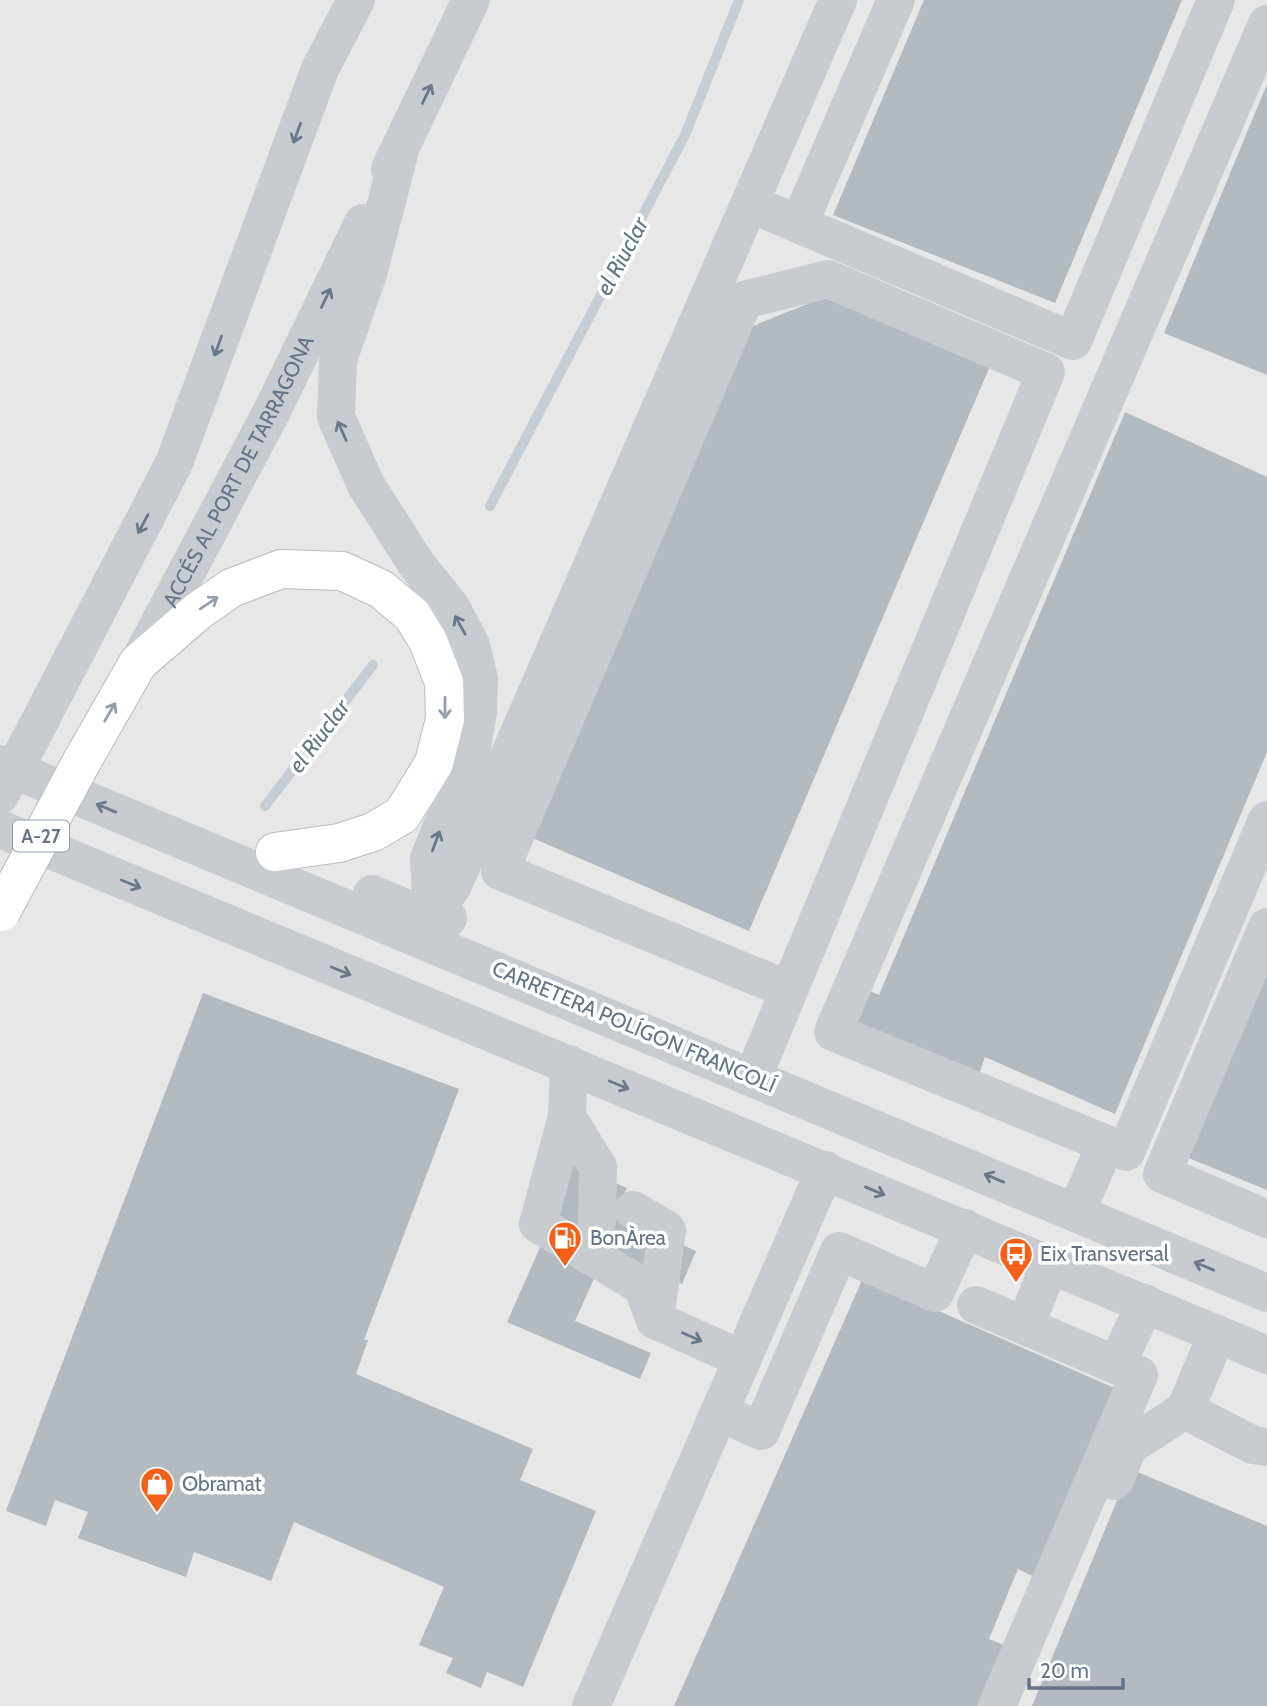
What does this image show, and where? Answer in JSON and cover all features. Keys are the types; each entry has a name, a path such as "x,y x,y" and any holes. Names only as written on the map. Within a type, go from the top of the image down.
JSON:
{"highway":[{"path":"138,663 197,612 231,589 281,569 342,571 381,589 412,615 428,641 444,682 445,719 434,764 402,815 373,832 339,843 275,852"},
{"name":"ACCÉS AL PORT DE TARRAGONA","path":"1,913 138,663"}],"street":[{"name":"A-27","path":"320,69 324,0"},
{"name":"A-27","path":"0,795 174,463 320,69 356,0"},
{"path":"147,825 275,852 413,911 438,907 453,885 838,0"},
{"path":"799,224 896,0"},
{"path":"751,204 1073,341 1216,0"},
{"name":"ACCÉS AL PORT DE TARRAGONA","path":"138,663 273,409 466,7"},
{"path":"1267,24 833,1032 1126,1152 1267,820"},
{"path":"401,146 369,270 338,359 336,416 366,485 417,565 451,607 471,645 479,679 478,712 471,753 429,859 432,896 453,923 562,997"},
{"path":"753,1077 1045,372 828,279 744,300 500,871 789,990"},
{"name":"CARRETERA POLÍGON FRANCOLÍ","path":"0,764 1267,1293"},
{"path":"0,829 1267,1355"},
{"path":"1267,928 1162,1174 1267,1219"},
{"path":"569,1065 567,1117 538,1224 642,1286 655,1320 742,1359"},
{"path":"567,1117 598,1167 634,1210 667,1230 655,1320"},
{"path":"1076,1212 1106,1144"},
{"path":"578,1248 597,1222 598,1167"},
{"path":"591,1706 825,1170"},
{"path":"625,1276 634,1210"},
{"path":"719,1412 761,1430 839,1251 935,1293 965,1228"},
{"path":"1025,1326 1050,1264"},
{"path":"1117,1365 1145,1303"},
{"path":"976,1306 1139,1375 997,1706"},
{"path":"1022,1706 1129,1446 1185,1410 1217,1334"},
{"path":"1185,1410 1254,1445 1267,1447"}],"shaded area":[{"path":"0,0 1267,0 1267,1706 0,1706"}],"building":[{"path":"924,0 1182,0 1055,303 833,215"},
{"path":"1267,84 1267,375 1164,333"},
{"path":"827,296 990,366 749,931 530,837 748,328"},
{"path":"1125,412 1267,477 1267,752 1115,1114 985,1057 978,1077 853,1020 865,989 879,995"},
{"path":"1267,966 1267,1190 1186,1157"},
{"path":"203,993 459,1089 364,1340 368,1340 356,1374 533,1449 520,1480 596,1511 523,1687 487,1672 481,1688 446,1673 453,1658 419,1645 444,1587 294,1522 271,1581 194,1552 186,1577 78,1538 88,1512 55,1500 46,1526 6,1511"},
{"name":"BonÀrea","path":"541,1151 627,1188 615,1215 696,1251 682,1284 606,1252 575,1321 651,1353 640,1379 507,1322 565,1191"},
{"path":"863,1278 1119,1390 1041,1580 1018,1569 989,1639 1011,1648 986,1706 674,1706"},
{"path":"1130,1469 1267,1526 1267,1706 1032,1706"}],"waterway":[{"name":"el Riuclar","path":"490,506 685,135 739,0"},
{"name":"el Riuclar","path":"265,806 373,665"}],"place":[{"name":"BonÀrea","path":"565,1268"},
{"name":"Eix Transversal","path":"1016,1284"},
{"name":"Obramat","path":"157,1514"}]}
